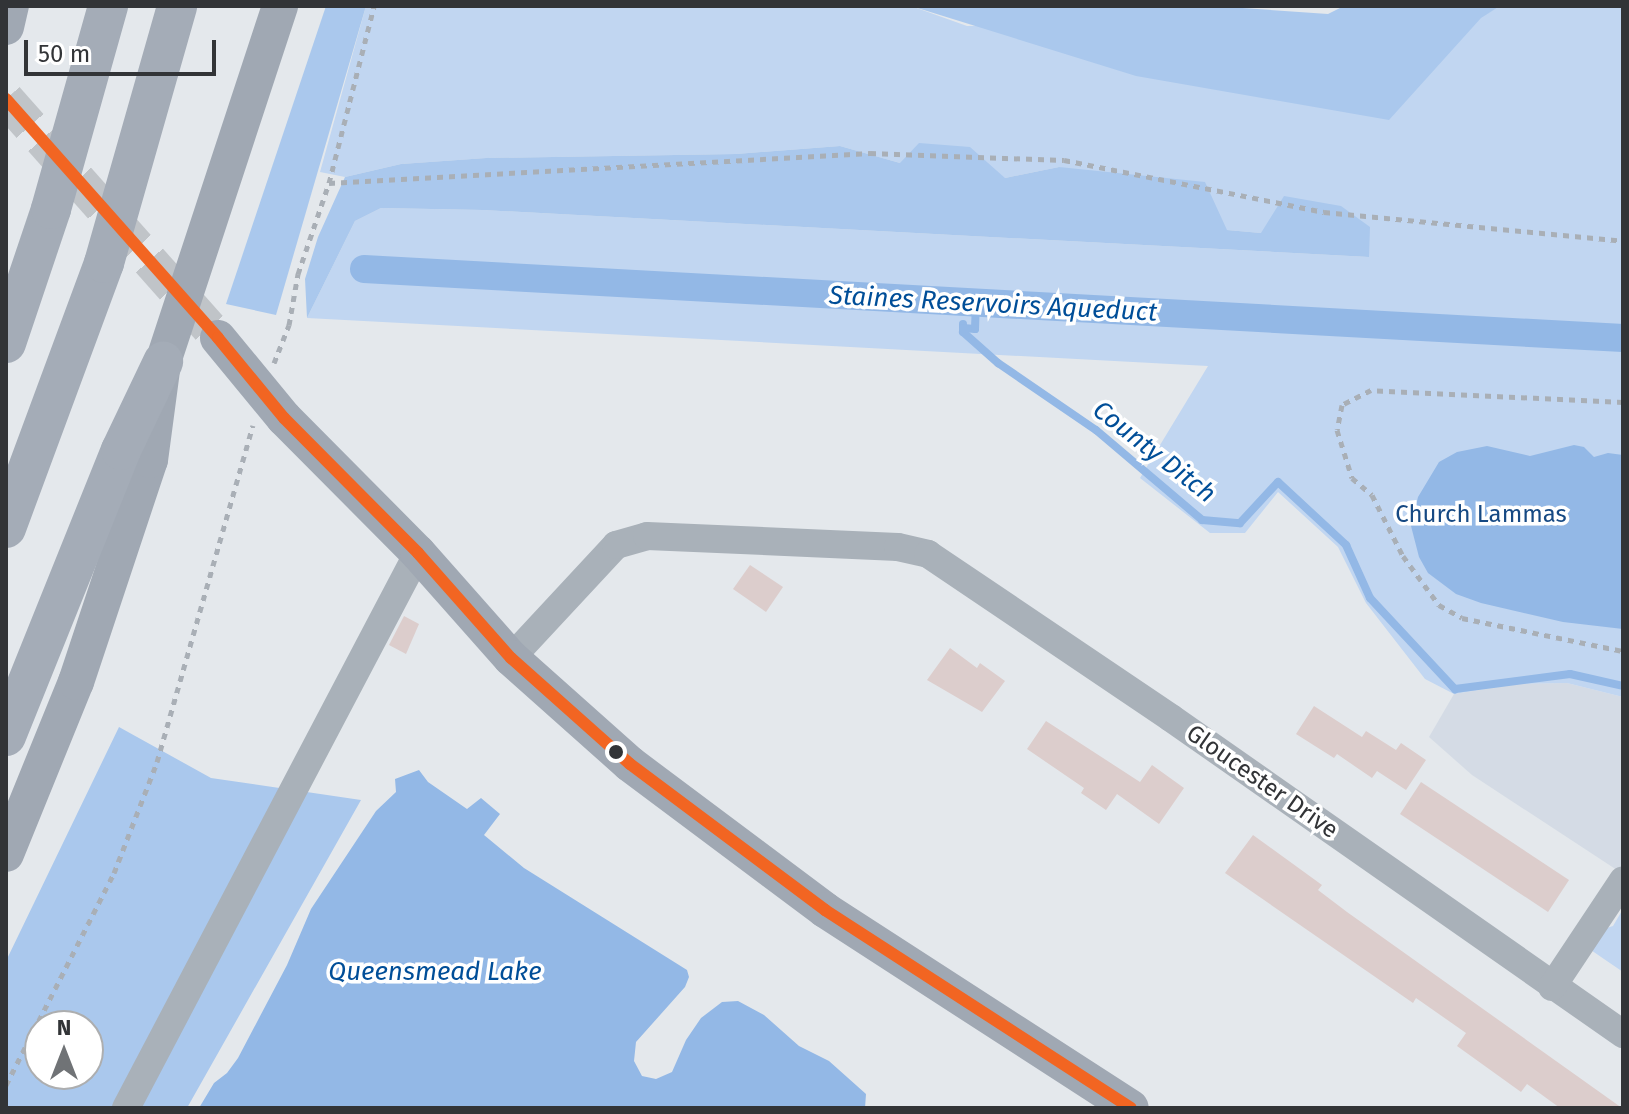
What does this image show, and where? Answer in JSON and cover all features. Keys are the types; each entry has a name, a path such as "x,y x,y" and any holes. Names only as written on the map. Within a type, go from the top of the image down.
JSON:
{"highway":[{"path":"6,343 51,209 108,6"},
{"path":"6,528 104,263 177,6"},
{"path":"6,736 121,450 163,362"}],"main road":[{"path":"6,27 11,6"},
{"path":"6,854 76,682 150,460 163,362 280,6"},
{"path":"218,338 284,418 418,553 511,658 630,764 825,910 1131,1108"}],"street":[{"name":"Gloucester Drive","path":"511,658 616,545 647,536 898,547 928,554 1171,718 1623,1034"},
{"path":"126,1108 418,553"},
{"path":"1552,987 1623,880"}],"path":[{"path":"6,1085 114,873 157,762 262,391 289,325 298,274 329,183 374,6"},
{"path":"329,183 870,153 1064,160 1324,212 1623,241"},
{"path":"1623,402 1371,390 1342,405 1337,430 1352,478 1372,495 1403,556 1439,605 1462,618 1623,651"}],"shaded area":[{"path":"326,6 366,6 276,315 226,304"},
{"path":"911,6 1213,6 1328,14 1344,6 1500,6 1481,18 1389,120 1136,76"},
{"path":"919,143 970,147 1005,178 1059,167 1205,182 1227,230 1261,233 1284,196 1341,206 1370,227 1369,257 483,210 381,208 355,221 307,318 305,279 318,237 345,177 401,164 486,158 736,154 840,146 900,163"},
{"path":"1567,683 1623,697 1623,874 1472,775 1429,737 1454,694 1515,684"},
{"path":"119,727 211,778 361,800 187,1108 6,1108 6,961"}],"green space":[{"name":"Church Lammas","path":"366,6 911,6 967,26 1481,17 1500,6 1623,6 1623,697 1567,683 1515,684 1454,694 1425,679 1366,603 1338,547 1278,492 1245,533 1210,533 1140,478 1208,366 307,318 355,221 381,208 483,210 1369,257 1261,233 1227,230 1059,167 1005,178 900,163 840,146 736,154 486,158 401,164 345,177 320,172"},
{"path":"1623,909 1623,972 1585,946 1594,932 1613,926"}],"water":[{"path":"1574,445 1584,447 1594,457 1608,453 1623,455 1623,629 1563,622 1481,603 1456,594 1428,573 1419,557 1411,526 1418,497 1439,462 1457,452 1487,446 1530,456"},
{"name":"Queensmead Lake","path":"419,770 428,782 467,809 481,798 500,814 484,835 524,868 687,970 689,977 685,987 636,1042 634,1061 642,1076 656,1079 672,1072 686,1040 701,1018 722,1002 738,1001 764,1015 799,1046 829,1061 866,1094 865,1108 199,1108 214,1083 227,1073 238,1058 287,965 311,909 376,811 396,792 395,779"}],"building":[{"path":"750,565 783,587 766,612 733,589"},
{"path":"404,616 419,624 406,654 389,645"},
{"path":"950,648 977,668 980,663 1005,681 982,712 927,680"},
{"path":"1314,706 1362,737 1366,731 1396,750 1401,743 1426,760 1406,790 1377,771 1372,778 1337,754 1334,758 1296,734"},
{"path":"1046,721 1140,782 1152,765 1184,788 1159,824 1117,794 1106,810 1081,793 1084,788 1027,749"},
{"path":"1421,782 1569,880 1548,912 1400,814"},
{"path":"1253,835 1322,885 1318,890 1347,912 1622,1108 1560,1108 1527,1084 1521,1092 1457,1046 1466,1033 1416,998 1413,1003 1225,873"}],"waterway":[{"name":"Staines Reservoirs Aqueduct","path":"364,269 1623,338"},
{"path":"963,328 975,329 976,301"},
{"name":"County Ditch","path":"963,324 963,332 998,363 1096,430 1202,520 1240,523 1278,482 1346,545 1370,598 1455,689 1570,674 1623,686"}],"tunnel":[{"path":"6,99 218,338"}],"transit line":[{"path":"6,99 218,338 284,418 418,553 511,658 630,764 825,910 1131,1108"}]}
